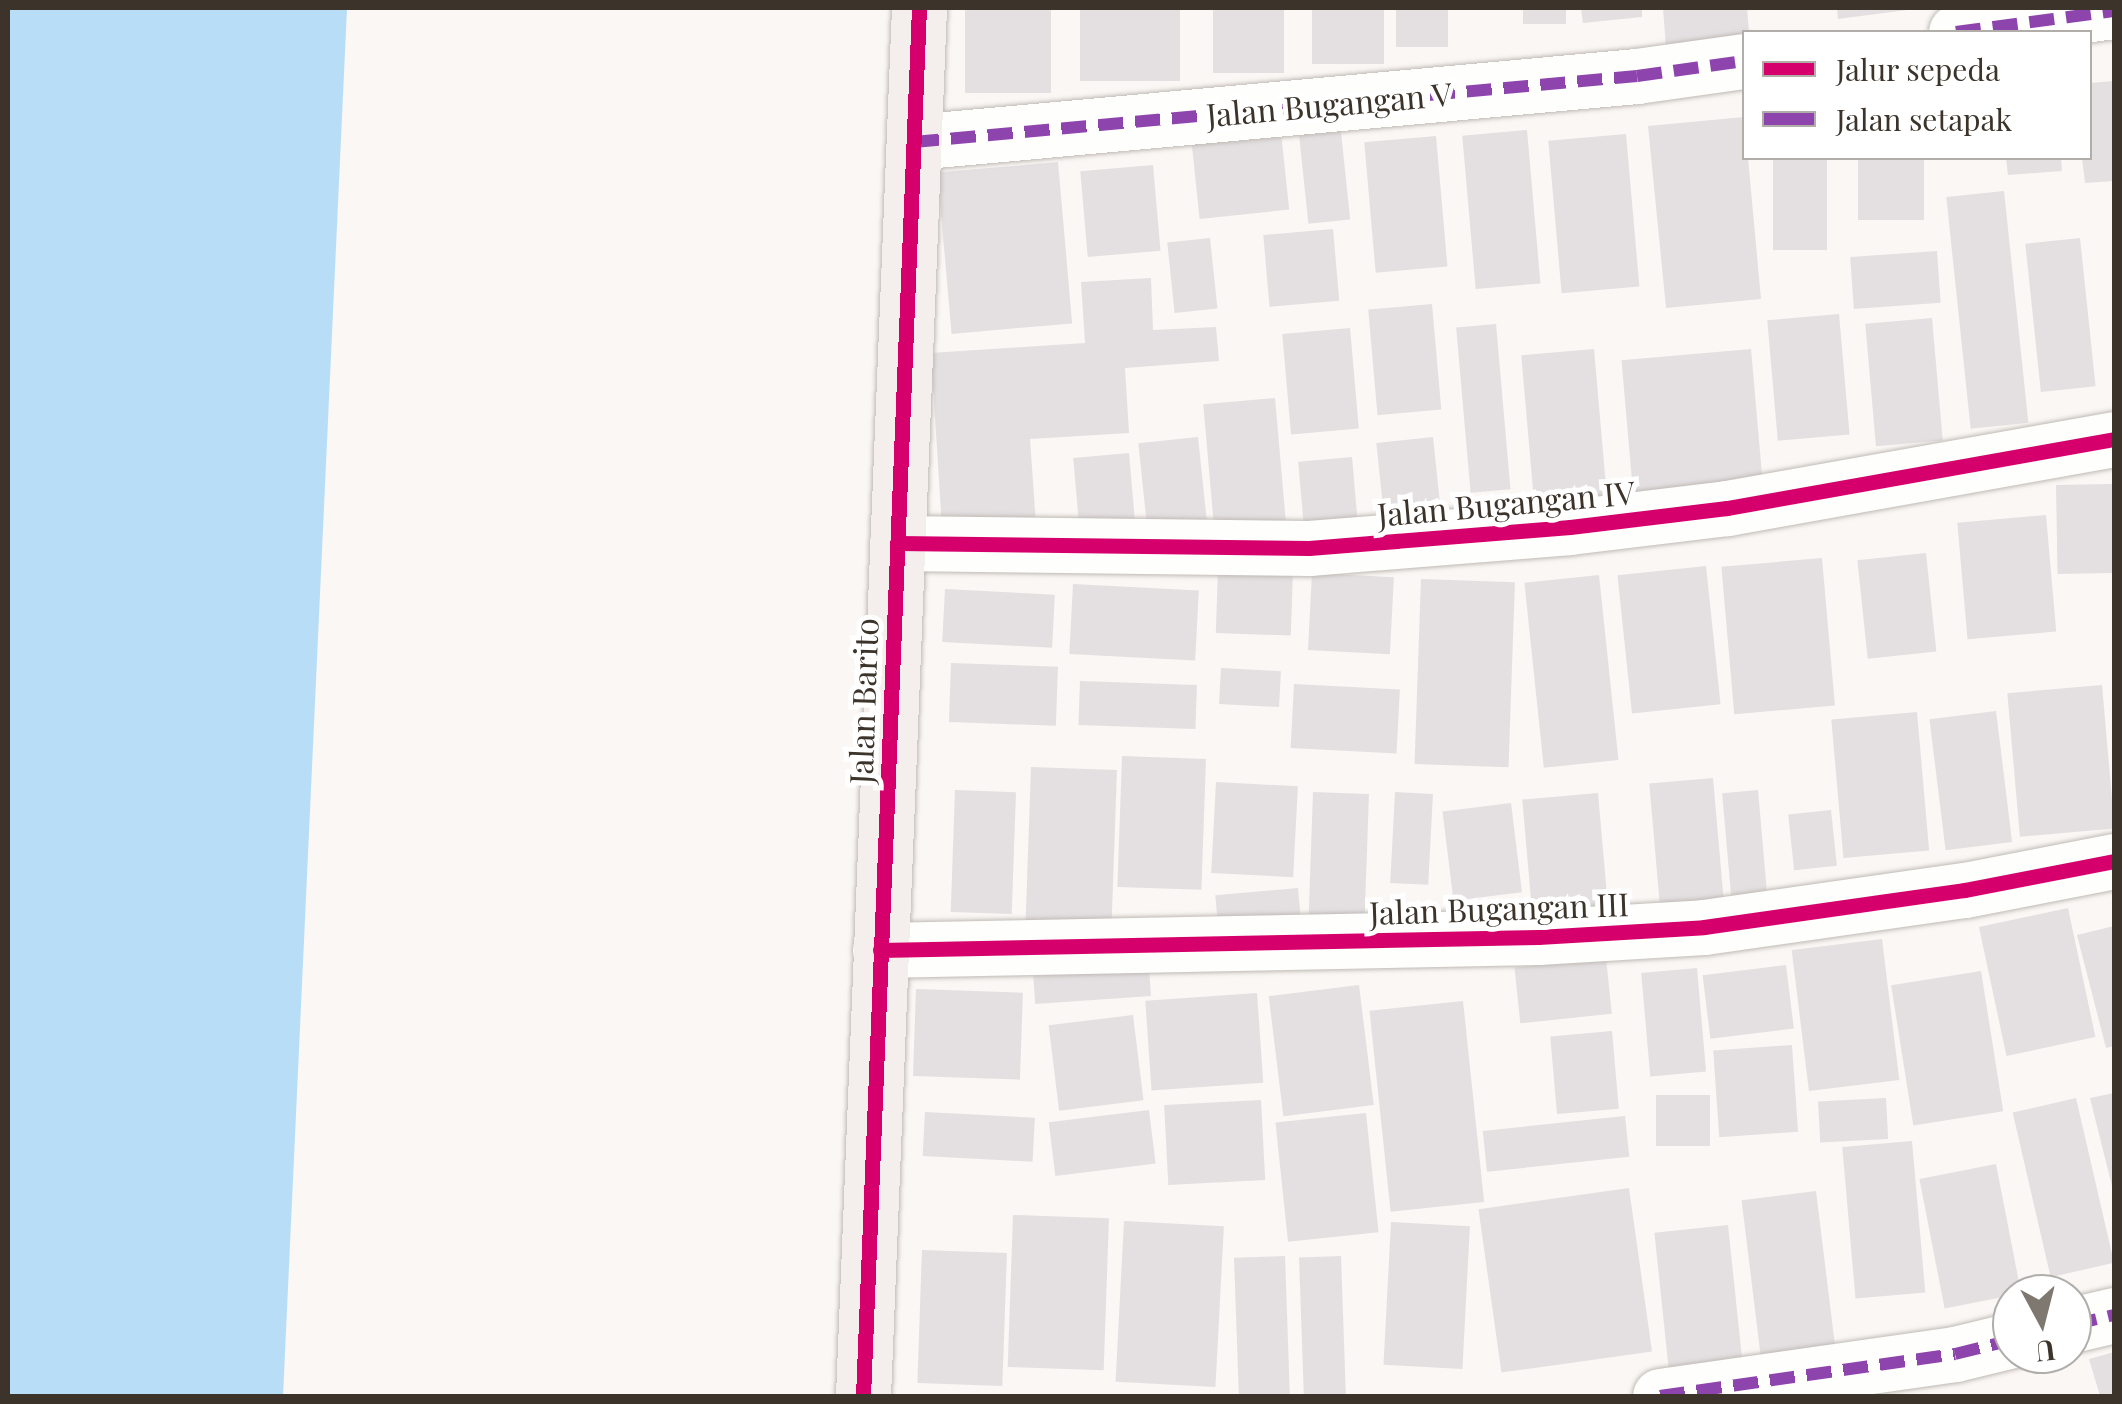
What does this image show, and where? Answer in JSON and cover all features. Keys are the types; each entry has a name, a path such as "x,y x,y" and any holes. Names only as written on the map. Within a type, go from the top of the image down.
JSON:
{"street":[{"name":"Jalan Barito","path":"864,1396 919,8"},
{"path":"1971,30 2114,11"},
{"name":"Jalan Bugangan V","path":"914,142 1638,76 1742,61"},
{"name":"Jalan Bugangan IV","path":"896,543 1309,548 1570,527 1727,508 2114,439"},
{"name":"Jalan Bugangan III","path":"880,950 1538,937 1704,927 1965,890 2114,862"},
{"path":"1660,1396 1956,1354 1992,1345"}],"water":[{"path":"8,8 347,8 283,1396 8,1396"}],"building":[{"path":"965,8 1051,8 1051,93 965,93"},
{"path":"1080,8 1180,8 1180,81 1080,81"},
{"path":"1213,8 1284,8 1284,73 1213,73"},
{"path":"1312,8 1384,8 1384,64 1312,64"},
{"path":"1396,8 1448,8 1448,47 1396,47"},
{"path":"1523,8 1566,8 1566,24 1523,24"},
{"path":"1581,8 1642,8 1642,17 1583,23"},
{"path":"1663,8 1747,8 1749,30 1742,30 1742,41 1666,48"},
{"path":"1837,8 1907,8 1907,10 1838,19"},
{"path":"2114,81 2114,181 2085,183 2082,160 2092,160 2092,83"},
{"path":"1339,113 1350,219 1308,224 1297,117"},
{"path":"1742,117 1742,160 1748,160 1761,299 1666,308 1648,126"},
{"path":"1527,130 1540,283 1476,289 1462,136"},
{"path":"1281,132 1289,210 1200,219 1191,141"},
{"path":"1626,134 1639,286 1562,293 1548,141"},
{"path":"1436,136 1447,267 1376,273 1364,142"},
{"path":"1773,160 1827,160 1827,250 1773,250"},
{"path":"1858,160 1924,160 1924,220 1858,220"},
{"path":"2006,160 2061,160 2062,171 2008,175"},
{"path":"1058,162 1072,323 952,334 937,173"},
{"path":"1153,165 1160,251 1088,257 1080,171"},
{"path":"2004,191 2028,423 1971,429 1946,197"},
{"path":"1333,229 1339,301 1270,307 1263,235"},
{"path":"1210,238 1217,309 1175,313 1167,242"},
{"path":"2080,238 2096,386 2041,392 2025,244"},
{"path":"1937,251 1941,303 1854,309 1850,257"},
{"path":"1151,278 1153,330 1216,327 1219,361 1125,368 1129,433 1030,439 1036,524 942,529 931,353 1085,343 1081,282"},
{"path":"1432,304 1441,410 1377,415 1368,310"},
{"path":"1839,314 1850,435 1778,441 1767,320"},
{"path":"1932,318 1943,441 1876,446 1865,324"},
{"path":"1496,324 1510,489 1471,493 1456,327"},
{"path":"1350,328 1359,429 1291,435 1282,334"},
{"path":"1594,349 1607,500 1535,507 1521,355"},
{"path":"1751,349 1763,490 1634,502 1621,360"},
{"path":"1275,398 1286,521 1214,527 1203,404"},
{"path":"1198,437 1207,520 1147,526 1138,443"},
{"path":"1433,437 1441,509 1384,515 1376,443"},
{"path":"1129,453 1135,523 1079,528 1073,458"},
{"path":"1352,457 1358,522 1304,526 1298,462"},
{"path":"2112,484 2114,573 2058,574 2056,485"},
{"path":"2046,515 2056,632 1968,639 1957,523"},
{"path":"1926,553 1936,651 1868,659 1857,560"},
{"path":"1822,558 1835,705 1734,714 1721,567"},
{"path":"1706,566 1721,704 1632,714 1617,575"},
{"path":"1218,570 1293,573 1291,636 1216,633"},
{"path":"1312,573 1394,577 1390,654 1308,650"},
{"path":"1599,575 1618,760 1544,768 1524,583"},
{"path":"1421,579 1515,582 1508,767 1415,764"},
{"path":"1073,584 1199,591 1195,660 1069,654"},
{"path":"945,589 1055,595 1052,648 942,642"},
{"path":"951,663 1058,667 1056,726 949,722"},
{"path":"1221,668 1281,671 1279,707 1219,704"},
{"path":"1080,681 1197,685 1195,729 1078,725"},
{"path":"1294,684 1400,690 1397,753 1291,748"},
{"path":"2102,685 2114,829 2020,837 2007,693"},
{"path":"1996,711 2012,842 1946,850 1929,719"},
{"path":"1917,712 1929,850 1843,858 1831,719"},
{"path":"1122,756 1206,759 1201,890 1117,887"},
{"path":"1031,767 1117,770 1112,923 1026,920"},
{"path":"1713,778 1725,911 1661,917 1649,784"},
{"path":"1216,782 1298,786 1293,877 1211,873"},
{"path":"955,790 1016,792 1012,914 951,912"},
{"path":"1758,790 1767,894 1731,897 1722,793"},
{"path":"1313,792 1369,794 1364,926 1308,924"},
{"path":"1395,792 1433,794 1428,885 1390,883"},
{"path":"1598,793 1608,906 1532,912 1522,800"},
{"path":"1511,803 1522,892 1453,901 1443,811"},
{"path":"1831,810 1837,866 1794,870 1788,814"},
{"path":"1298,888 1302,938 1220,945 1215,895"},
{"path":"2068,908 2095,1037 2006,1056 1979,927"},
{"path":"2114,926 2114,1046 2106,1048 2077,935"},
{"path":"1882,939 1899,1080 1809,1091 1792,950"},
{"path":"1606,958 1612,1014 1520,1023 1515,968"},
{"path":"1786,965 1794,1029 1710,1039 1703,975"},
{"path":"1149,968 1151,996 1035,1004 1033,976"},
{"path":"1697,968 1706,1072 1650,1076 1641,973"},
{"path":"1981,971 2003,1111 1913,1125 1891,985"},
{"path":"1359,985 1374,1105 1283,1116 1269,996"},
{"path":"916,989 1023,993 1020,1080 913,1076"},
{"path":"1257,993 1263,1083 1152,1091 1145,1001"},
{"path":"1463,1001 1484,1202 1391,1212 1370,1011"},
{"path":"1133,1015 1143,1100 1059,1111 1049,1025"},
{"path":"1612,1031 1619,1109 1557,1114 1550,1036"},
{"path":"1792,1045 1798,1132 1719,1137 1713,1051"},
{"path":"2114,1093 2114,1190 2113,1190 2090,1098"},
{"path":"1656,1095 1710,1095 1710,1146 1656,1146"},
{"path":"1886,1098 1888,1139 1820,1143 1818,1102"},
{"path":"2076,1098 2114,1263 2050,1274 2013,1113"},
{"path":"1261,1100 1265,1180 1168,1185 1164,1105"},
{"path":"1149,1110 1156,1164 1055,1176 1049,1122"},
{"path":"925,1112 1035,1118 1033,1162 923,1156"},
{"path":"1366,1113 1379,1232 1288,1242 1275,1123"},
{"path":"1625,1116 1629,1157 1487,1172 1483,1131"},
{"path":"1912,1141 1925,1292 1856,1299 1842,1147"},
{"path":"1996,1164 2017,1274 1992,1274 1992,1299 1945,1308 1919,1179"},
{"path":"1629,1188 1652,1351 1501,1373 1478,1209"},
{"path":"1816,1191 1835,1349 1761,1358 1742,1200"},
{"path":"1013,1215 1109,1218 1104,1370 1008,1367"},
{"path":"1124,1221 1224,1226 1215,1387 1116,1382"},
{"path":"1391,1222 1470,1226 1462,1369 1384,1365"},
{"path":"1728,1225 1742,1359 1669,1367 1654,1233"},
{"path":"922,1250 1007,1253 1002,1386 917,1383"},
{"path":"1285,1256 1290,1396 1239,1396 1234,1258"},
{"path":"1341,1256 1346,1396 1304,1396 1299,1257"},
{"path":"2114,1352 2114,1396 2100,1396 2092,1358"}],"marked path":[{"path":"1971,30 2114,11"},
{"path":"914,142 1637,76 1742,61"},
{"path":"2092,1320 2114,1315"},
{"path":"1660,1396 1955,1354 1992,1345"}],"cycle path":[{"path":"863,1396 919,8"},
{"path":"897,543 1309,548 1570,527 1727,508 2114,439"},
{"path":"880,950 1538,937 1704,927 1965,890 2114,861"}]}
